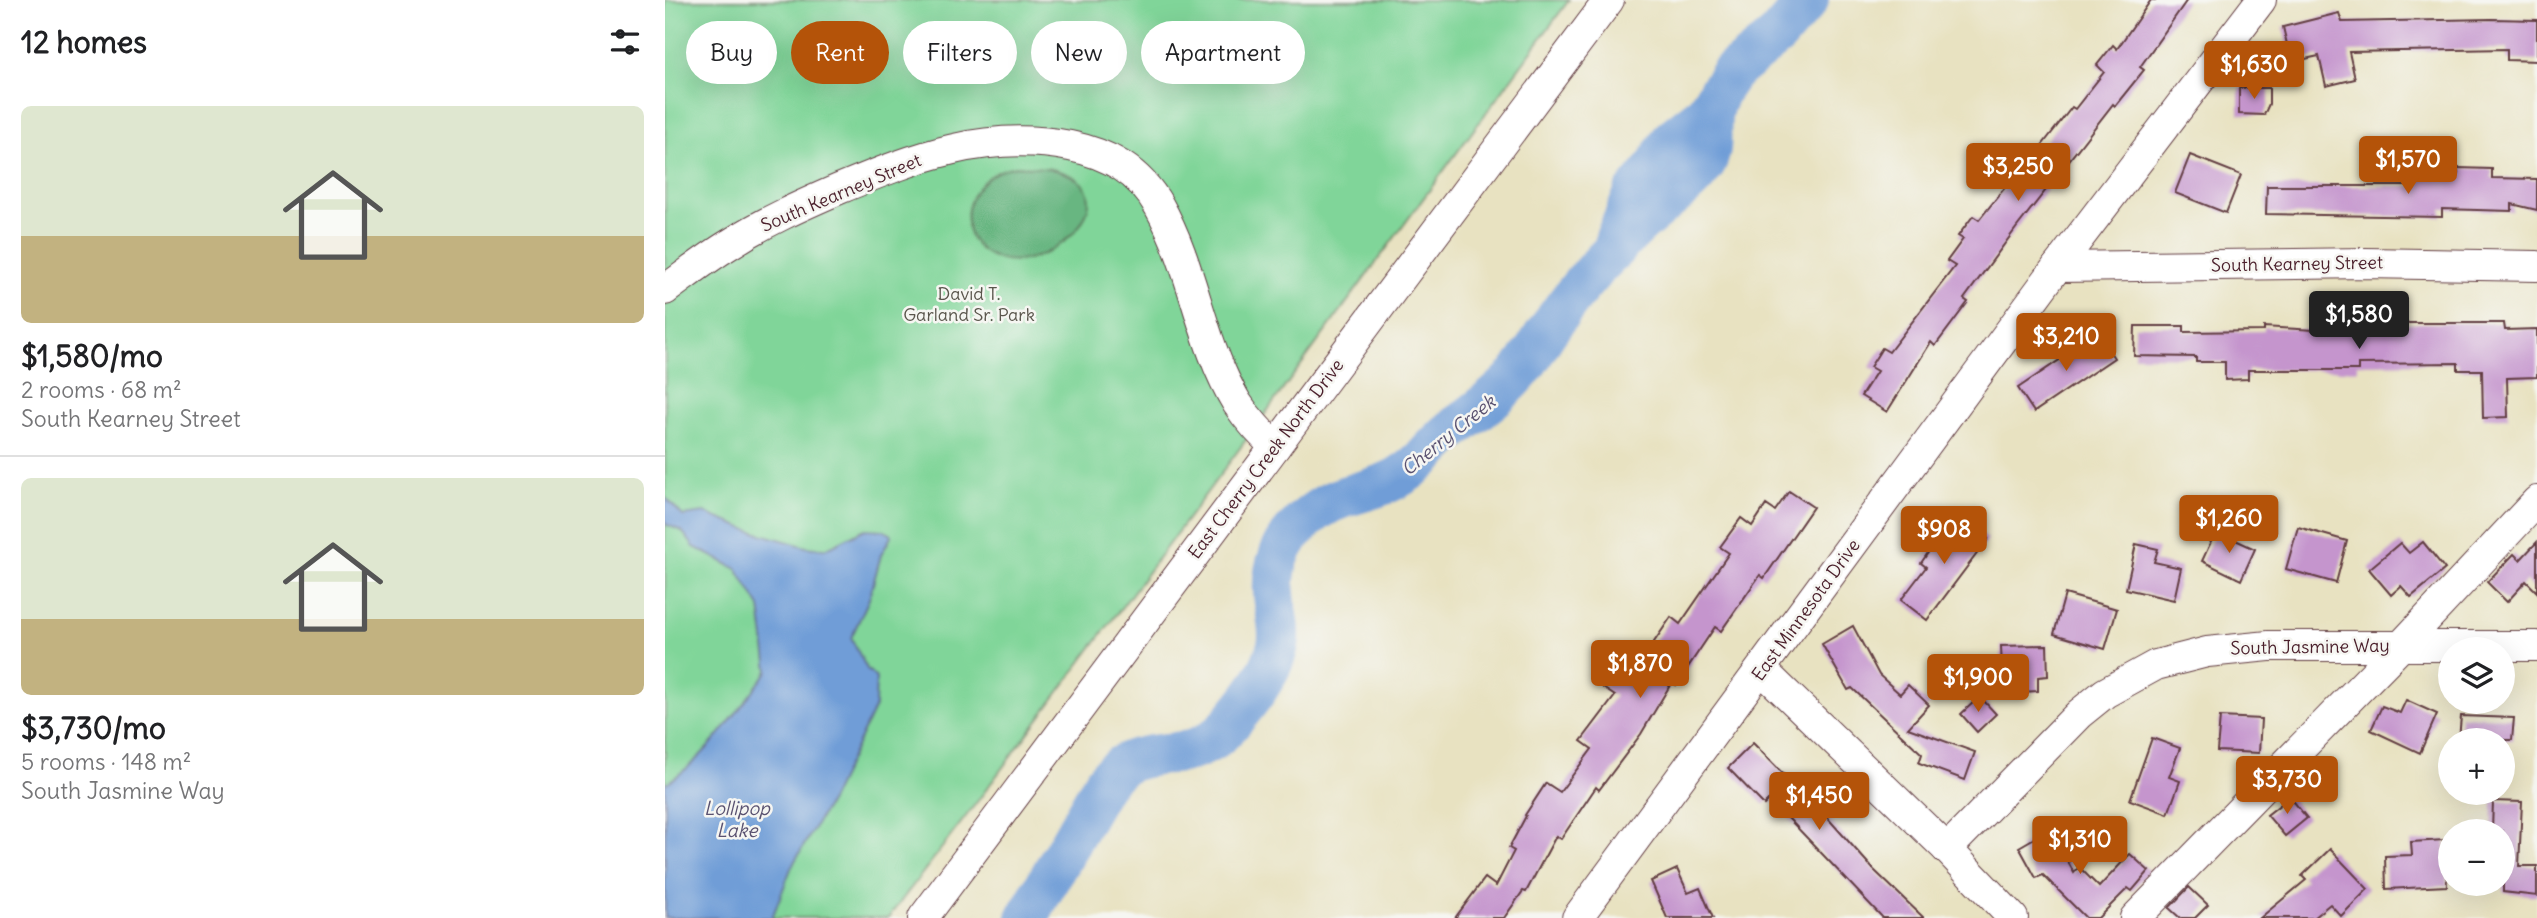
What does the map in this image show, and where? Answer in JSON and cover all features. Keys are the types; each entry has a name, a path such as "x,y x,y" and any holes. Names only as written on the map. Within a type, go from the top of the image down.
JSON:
{"street":[{"name":"East Cherry Creek North Drive","path":"923,918 1609,0"},
{"name":"East Minnesota Drive","path":"1585,915 2057,267 2261,0"},
{"name":"South Kearney Street","path":"665,290 732,242 772,220 904,164 951,149 999,141 1032,141 1078,148 1118,162 1140,180 1154,198 1178,246 1221,372 1247,416 1275,447"},
{"name":"South Kearney Street","path":"2057,267 2366,263 2537,266"},
{"path":"2135,918 2402,645 2537,501"},
{"name":"South Jasmine Way","path":"1947,849 2079,714 2105,694 2157,665 2207,652 2249,647 2537,646"},
{"path":"1762,670 1947,849 2013,918"}],"green space":[{"name":"David T. Garland Sr. Park","path":"665,0 1569,0 1240,448 888,918 665,918"},
{"path":"1016,166 1048,168 1064,172 1078,180 1088,193 1088,209 1080,225 1065,240 1047,252 1026,259 1004,260 984,252 974,242 967,224 968,210 975,191 981,184 997,172"}],"water":[{"name":"Lollipop Lake","path":"665,497 683,516 705,513 748,530 806,547 825,549 865,529 883,530 892,535 881,555 869,599 851,638 867,669 876,678 875,707 831,799 792,866 772,918 665,918 665,784 680,774 708,747 768,671 760,607 737,569 694,547 682,531 665,524"}],"building":[{"path":"2151,0 2187,0 2140,67 2144,70 2115,106 2113,104 2017,227 1964,299 1968,302 1935,346 1931,342 1887,412 1861,396 1877,371 1870,367 1882,348 1889,352 1955,266 1947,261 1963,239 1958,236 1973,216 1979,220 2072,107 2075,109 2104,72 2097,65 2113,45 2117,49"},
{"path":"2339,13 2342,22 2537,20 2537,61 2507,60 2507,49 2349,52 2355,79 2326,86 2319,56 2291,62 2283,27"},
{"path":"2239,88 2269,88 2269,104 2264,115 2239,114"},
{"path":"2190,155 2241,175 2226,213 2175,193"},
{"path":"2458,168 2492,169 2492,178 2537,179 2537,210 2512,204 2512,211 2442,209 2442,217 2266,214 2267,186 2415,186 2415,173 2458,174"},
{"path":"2390,323 2504,323 2505,330 2537,329 2537,377 2507,378 2508,417 2483,418 2482,370 2458,370 2458,363 2358,364 2358,370 2248,370 2248,379 2225,380 2225,362 2196,362 2196,357 2134,356 2135,326 2184,326 2184,332 2264,331 2264,327 2314,330 2390,329"},
{"path":"2098,334 2114,358 2034,412 2018,388"},
{"path":"1789,491 1813,507 1764,578 1760,575 1721,631 1715,627 1676,685 1672,682 1641,734 1599,790 1596,787 1561,839 1556,836 1526,892 1523,891 1504,918 1455,918 1485,878 1496,886 1514,851 1509,848 1525,815 1546,783 1560,792 1592,749 1581,741 1615,696 1603,688 1614,670 1629,679 1671,617 1680,624 1729,553 1720,547 1741,518 1752,526 1766,505 1775,511"},
{"path":"1954,515 1988,539 1927,620 1901,600 1926,567 1921,563"},
{"path":"2298,527 2347,541 2336,583 2286,569"},
{"path":"2216,531 2255,549 2241,580 2202,561"},
{"path":"2423,542 2445,569 2411,597 2401,586 2391,595 2369,569 2400,543 2409,553"},
{"path":"2537,542 2537,592 2526,581 2507,602 2487,582 2514,554 2520,560"},
{"path":"2136,544 2158,549 2154,562 2181,568 2174,600 2126,589"},
{"path":"2065,594 2117,609 2105,649 2054,634"},
{"path":"1853,626 1879,675 1900,694 1908,685 1929,705 1908,728 1975,752 1965,780 1919,763 1922,754 1852,688 1848,690 1822,644"},
{"path":"2047,645 2048,676 2038,677 2038,691 2003,693 2001,646"},
{"path":"1976,700 1983,700 1996,714 1977,732 1961,714"},
{"path":"2406,700 2437,714 2420,753 2371,730 2382,706 2400,713"},
{"path":"2461,716 2514,718 2513,728 2460,728"},
{"path":"2220,717 2261,719 2259,753 2217,751"},
{"path":"2152,738 2180,748 2169,777 2180,781 2168,814 2130,800"},
{"path":"1753,743 1797,788 1799,786 1874,870 1924,918 1883,918 1770,799 1764,805 1728,768"},
{"path":"2290,797 2307,818 2285,836 2267,815"},
{"path":"2515,802 2522,802 2519,866 2537,866 2537,896 2515,893 2515,819 2492,819 2493,805 2515,805"},
{"path":"2050,829 2074,873 2079,867 2099,887 2130,854 2149,871 2132,891 2128,888 2098,918 2086,918 2043,875 2036,878 2019,847"},
{"path":"2438,840 2438,886 2386,889 2385,856 2412,855 2411,842"},
{"path":"2330,849 2368,889 2341,916 2330,904 2313,918 2260,918 2306,880 2302,876"},
{"path":"1677,869 1688,893 1700,888 1713,918 1667,918 1651,881"},
{"path":"2189,887 2208,905 2195,918 2180,918 2169,908"}],"waterway":[{"name":"Cherry Creek","path":"1616,238 1635,193 1653,171 1673,138 1704,114 1731,73 1777,36 1808,0"},
{"name":"Cherry Creek","path":"1027,918 1101,787 1115,771 1145,757 1195,749 1212,740 1228,726 1258,688 1275,656 1279,640 1274,593 1275,573 1280,554 1289,537 1312,514 1330,503 1382,485 1408,472 1450,432 1510,382 1589,276 1634,229 1699,172 1709,153 1711,115 1718,93"}]}
